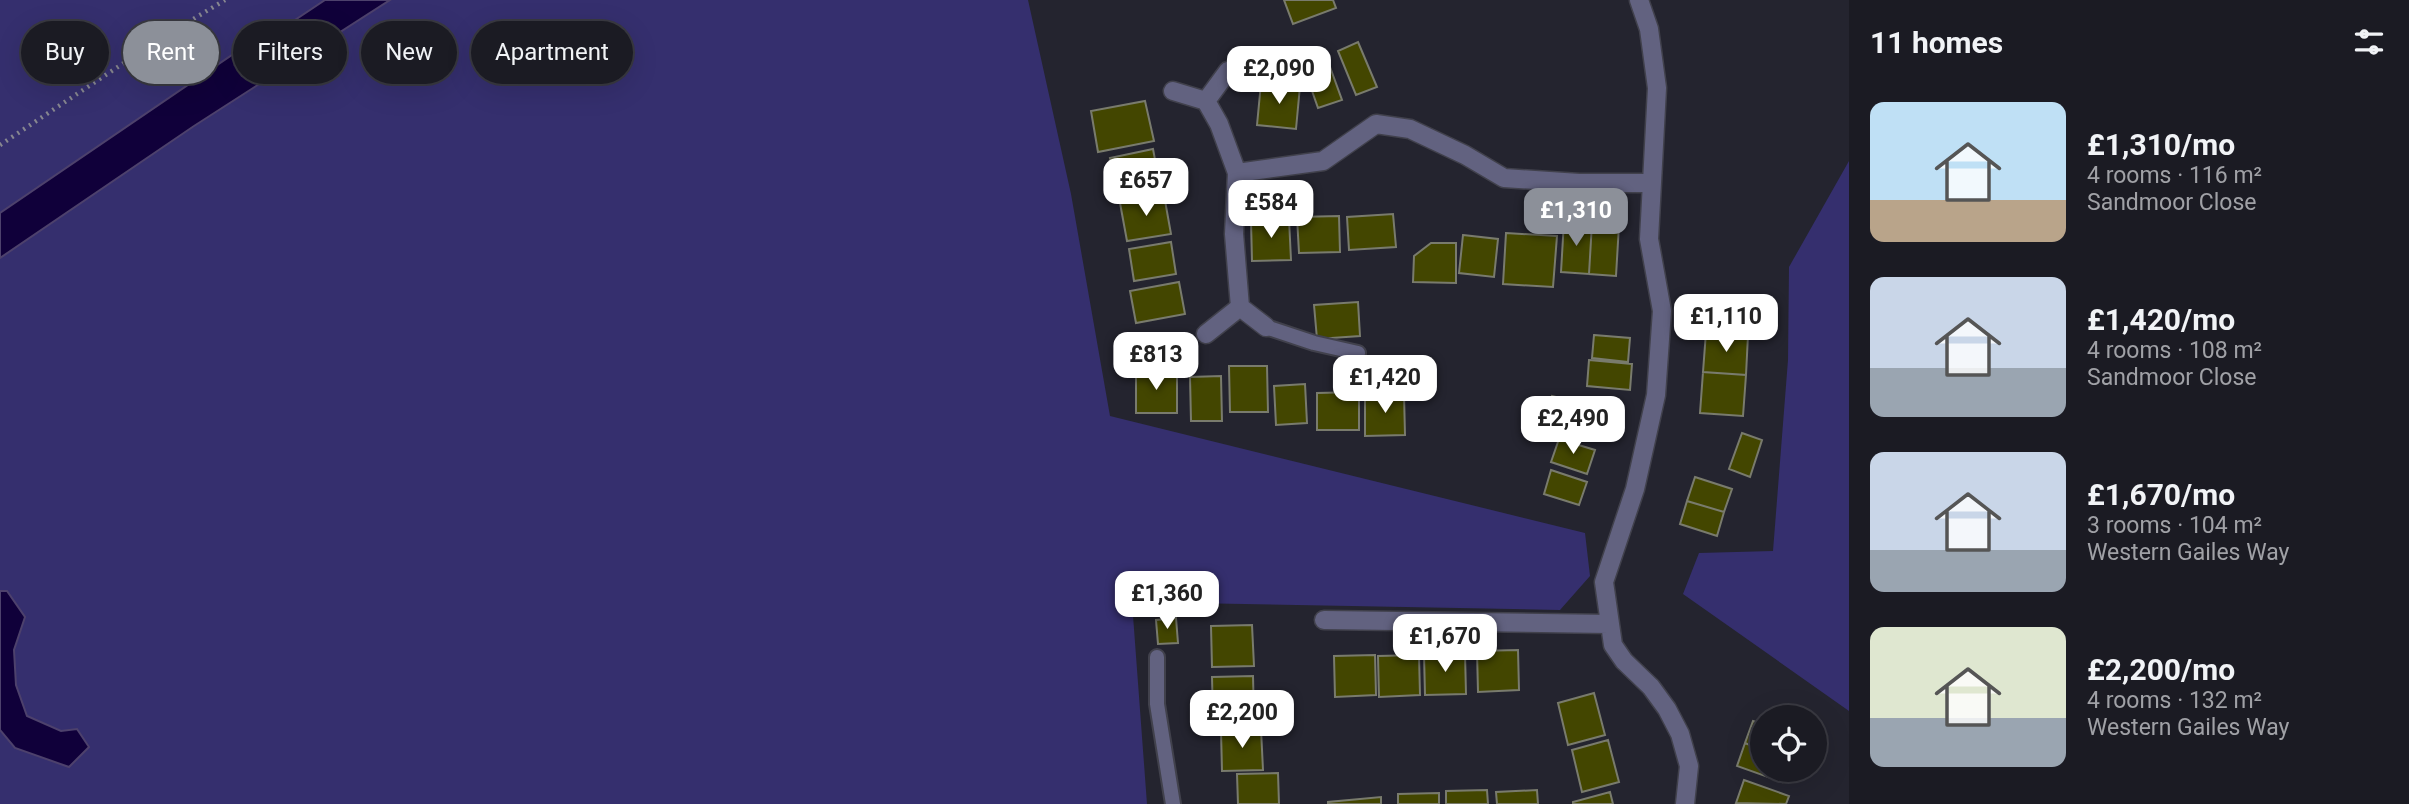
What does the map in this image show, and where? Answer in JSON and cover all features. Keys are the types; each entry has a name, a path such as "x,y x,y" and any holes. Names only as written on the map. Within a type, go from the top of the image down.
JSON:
{"street":[{"path":"1639,0 1649,29 1657,88 1649,239 1662,311 1656,395 1635,489 1604,582 1613,645 1624,662 1651,687 1680,734 1689,766 1685,804"},
{"path":"1206,101 1228,71"},
{"path":"1172,91 1206,101 1219,124 1237,173 1234,234 1240,307 1266,327"},
{"path":"1237,173 1323,161 1376,124 1410,129 1465,155 1504,178 1579,183 1651,183"},
{"path":"1206,334 1240,307"},
{"path":"1324,620 1609,624"}],"lane":[{"path":"1266,327 1358,354"},
{"path":"1157,657 1157,704 1173,804"}],"path":[{"path":"0,145 160,39 225,0"}],"shaded area":[{"path":"0,0 325,0 294,21 233,21 233,55 219,64 219,21 123,21 123,84 189,84 0,213"},
{"path":"325,0 390,0 347,28 347,21 294,21"},
{"path":"390,0 1028,0 1071,194 1110,416 1585,533 1590,576 1560,610 1132,602 1147,804 0,804 0,258 259,84 347,84 347,28"},
{"path":"232,55 233,84 259,84 0,258 0,213 189,84 219,84 219,64"},
{"path":"1849,161 1849,711 1683,594 1699,553 1773,551 1788,360 1789,267"},
{"path":"0,591 7,591 25,617 14,650 16,685 27,716 61,731 77,729 89,747 69,767 15,748 0,730"}],"building":[{"path":"1284,0 1333,0 1336,8 1293,24"},
{"path":"1358,42 1377,87 1356,95 1338,51"},
{"path":"1326,56 1342,100 1318,108 1303,65"},
{"path":"1261,83 1300,86 1296,129 1257,125"},
{"path":"1145,101 1154,141 1098,152 1091,111"},
{"path":"1153,149 1160,186 1118,195 1110,158"},
{"path":"1164,195 1171,234 1127,241 1120,203"},
{"path":"1393,214 1396,247 1349,250 1347,217"},
{"path":"1339,216 1340,252 1299,253 1297,217"},
{"path":"1289,219 1291,260 1252,261 1251,221"},
{"path":"1564,221 1592,223 1589,274 1561,272"},
{"path":"1592,223 1619,225 1616,276 1589,274"},
{"path":"1506,233 1557,236 1553,287 1503,284"},
{"path":"1463,235 1498,239 1494,277 1459,273"},
{"path":"1171,242 1176,274 1134,281 1129,249"},
{"path":"1431,243 1456,243 1456,283 1413,282 1414,256"},
{"path":"1179,282 1185,314 1136,323 1130,291"},
{"path":"1358,302 1360,336 1317,339 1314,305"},
{"path":"1706,332 1748,335 1746,375 1703,372"},
{"path":"1594,335 1630,338 1628,362 1592,358"},
{"path":"1589,360 1632,364 1630,390 1587,386"},
{"path":"1229,366 1267,366 1268,412 1230,412"},
{"path":"1136,371 1177,372 1177,413 1136,413"},
{"path":"1703,372 1746,375 1743,416 1700,413"},
{"path":"1221,376 1222,421 1191,421 1190,377"},
{"path":"1305,384 1307,423 1276,425 1274,386"},
{"path":"1359,392 1359,430 1317,430 1317,393"},
{"path":"1404,394 1405,435 1365,436 1365,395"},
{"path":"1552,396 1591,406 1583,439 1544,430"},
{"path":"1742,433 1762,440 1750,477 1729,469"},
{"path":"1559,439 1595,450 1587,474 1551,462"},
{"path":"1551,470 1587,482 1579,505 1544,494"},
{"path":"1695,477 1732,489 1724,512 1687,501"},
{"path":"1687,501 1724,512 1717,536 1680,524"},
{"path":"1176,618 1178,643 1158,644 1156,620"},
{"path":"1252,625 1254,666 1212,667 1211,626"},
{"path":"1518,650 1519,690 1478,692 1477,651"},
{"path":"1465,653 1466,694 1425,695 1424,654"},
{"path":"1375,655 1376,695 1335,697 1334,656"},
{"path":"1419,655 1420,695 1379,697 1378,656"},
{"path":"1253,676 1254,717 1213,718 1212,677"},
{"path":"1594,693 1605,735 1568,745 1558,703"},
{"path":"1261,729 1263,770 1222,771 1221,731"},
{"path":"1750,729 1750,745 1745,743"},
{"path":"1608,740 1619,782 1582,792 1572,750"},
{"path":"1745,743 1750,745 1750,771 1737,766"},
{"path":"1278,773 1279,804 1238,804 1237,774"},
{"path":"1744,780 1789,796 1786,804 1736,803"},
{"path":"1487,790 1488,804 1446,804 1446,791"},
{"path":"1537,790 1538,804 1497,804 1496,792"},
{"path":"1610,792 1613,804 1573,804 1573,802"},
{"path":"1439,793 1439,804 1398,804 1398,794"},
{"path":"1381,797 1381,804 1328,804 1328,802"}]}
